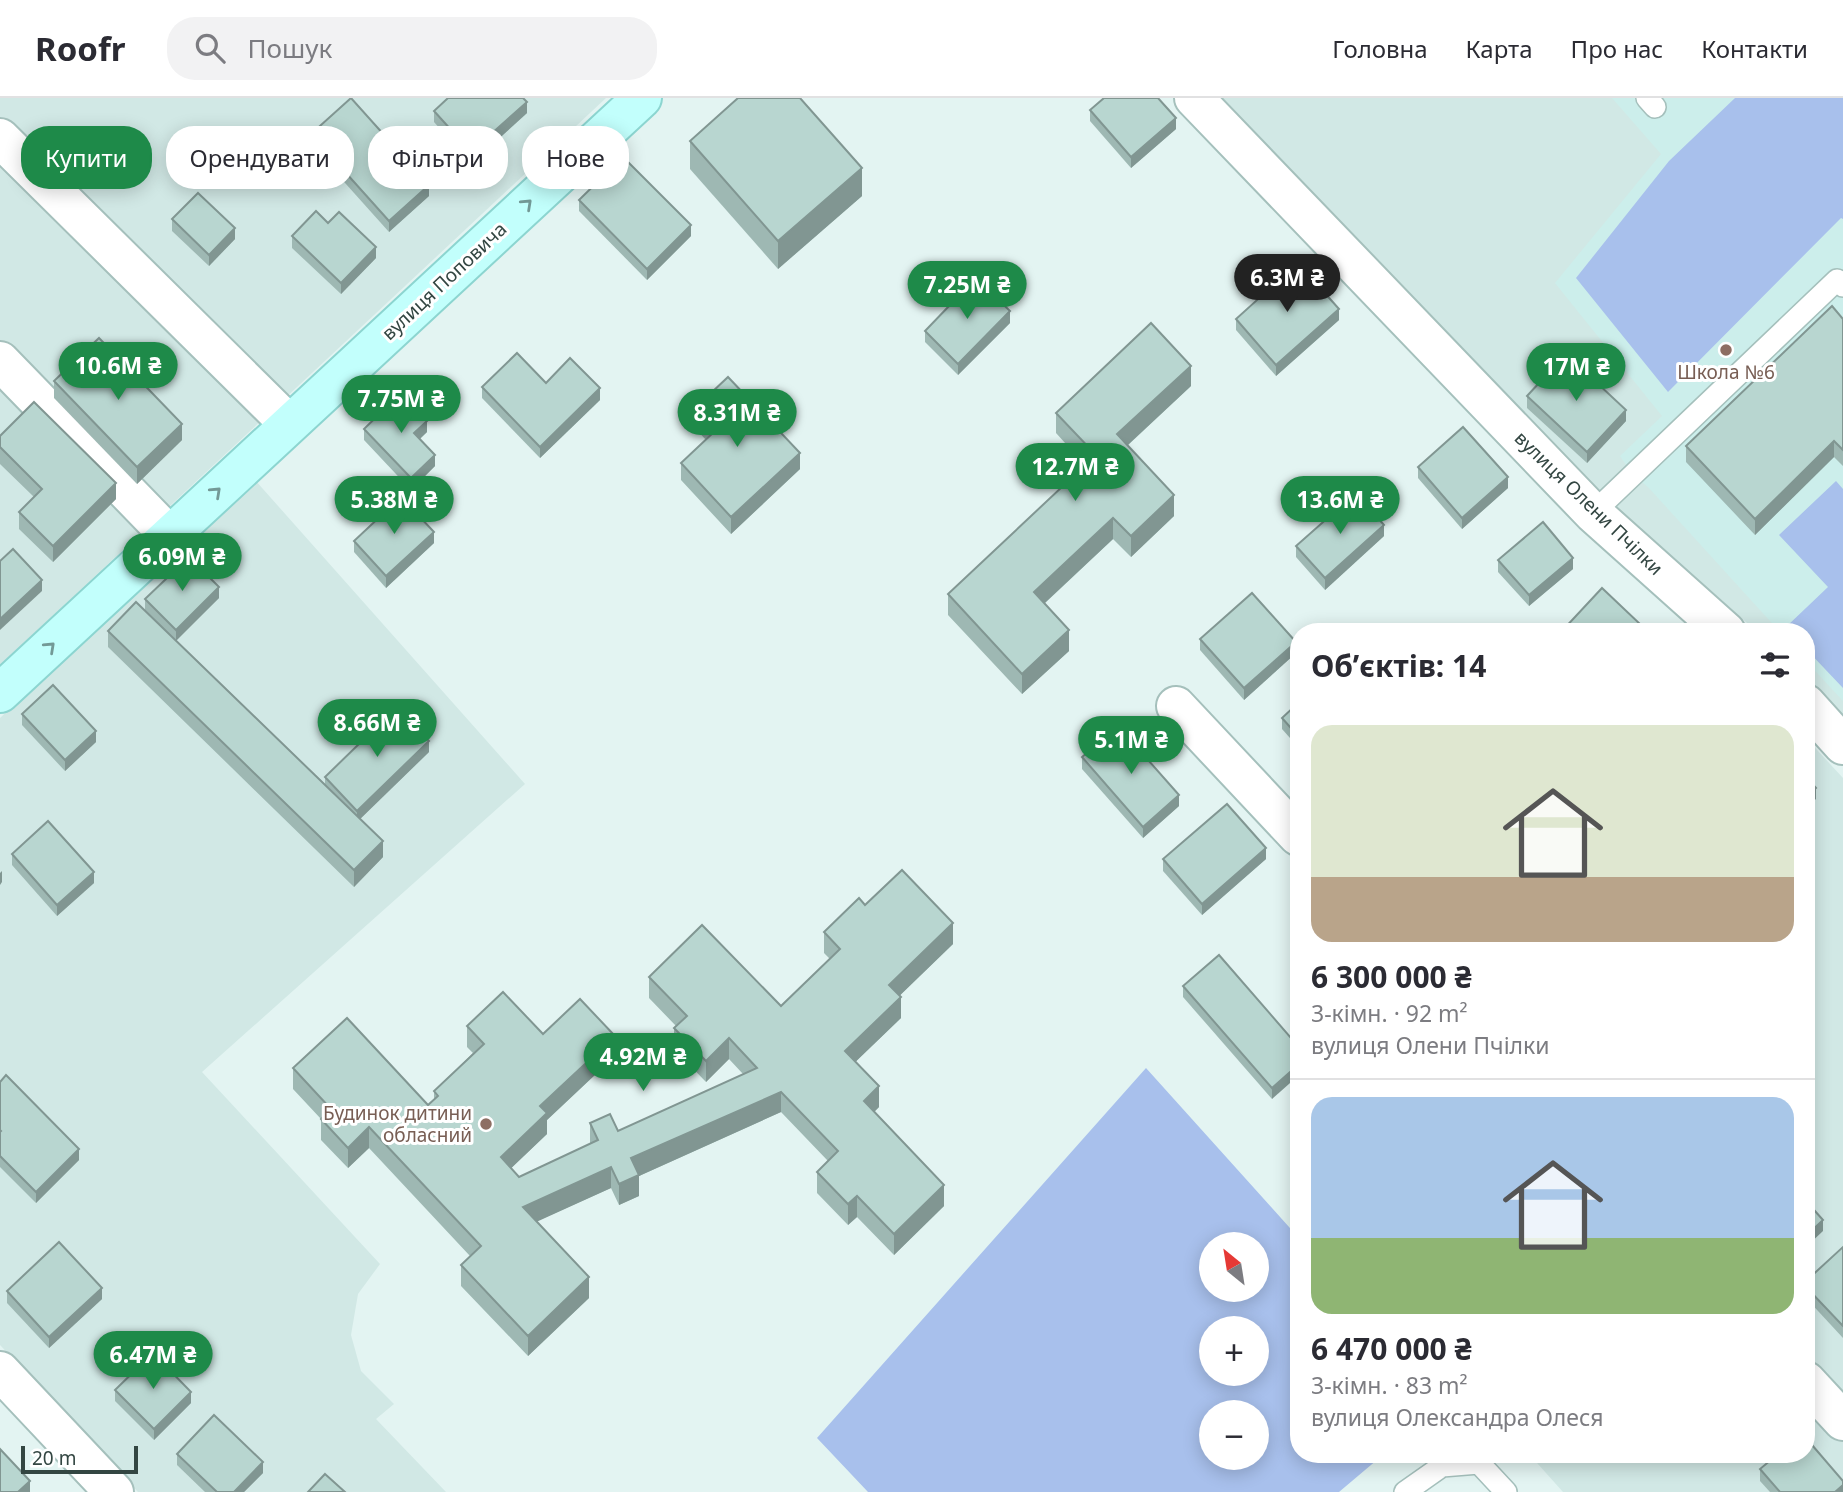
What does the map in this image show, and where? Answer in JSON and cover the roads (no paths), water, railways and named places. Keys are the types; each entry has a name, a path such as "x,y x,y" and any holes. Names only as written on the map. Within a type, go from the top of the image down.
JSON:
{"street":[{"name":"вулиця Поповича","path":"0,693 642,98"},
{"name":"вулиця Олени Пчілки","path":"1194,98 1592,513 1716,623"},
{"path":"0,138 289,424"},
{"path":"0,361 169,535"},
{"path":"1176,706 1290,827"},
{"path":"1815,714 1843,745"},
{"path":"0,1371 114,1492"},
{"path":"1815,1391 1843,1421"}],"lane":[{"path":"1592,513 1837,280 1843,286"},
{"path":"1405,1492 1442,1466 1479,1463 1506,1492"}],"place":[{"name":"Школа №6","path":"1726,350"},
{"name":"Будинок дитини обласний","path":"486,1124"}]}
